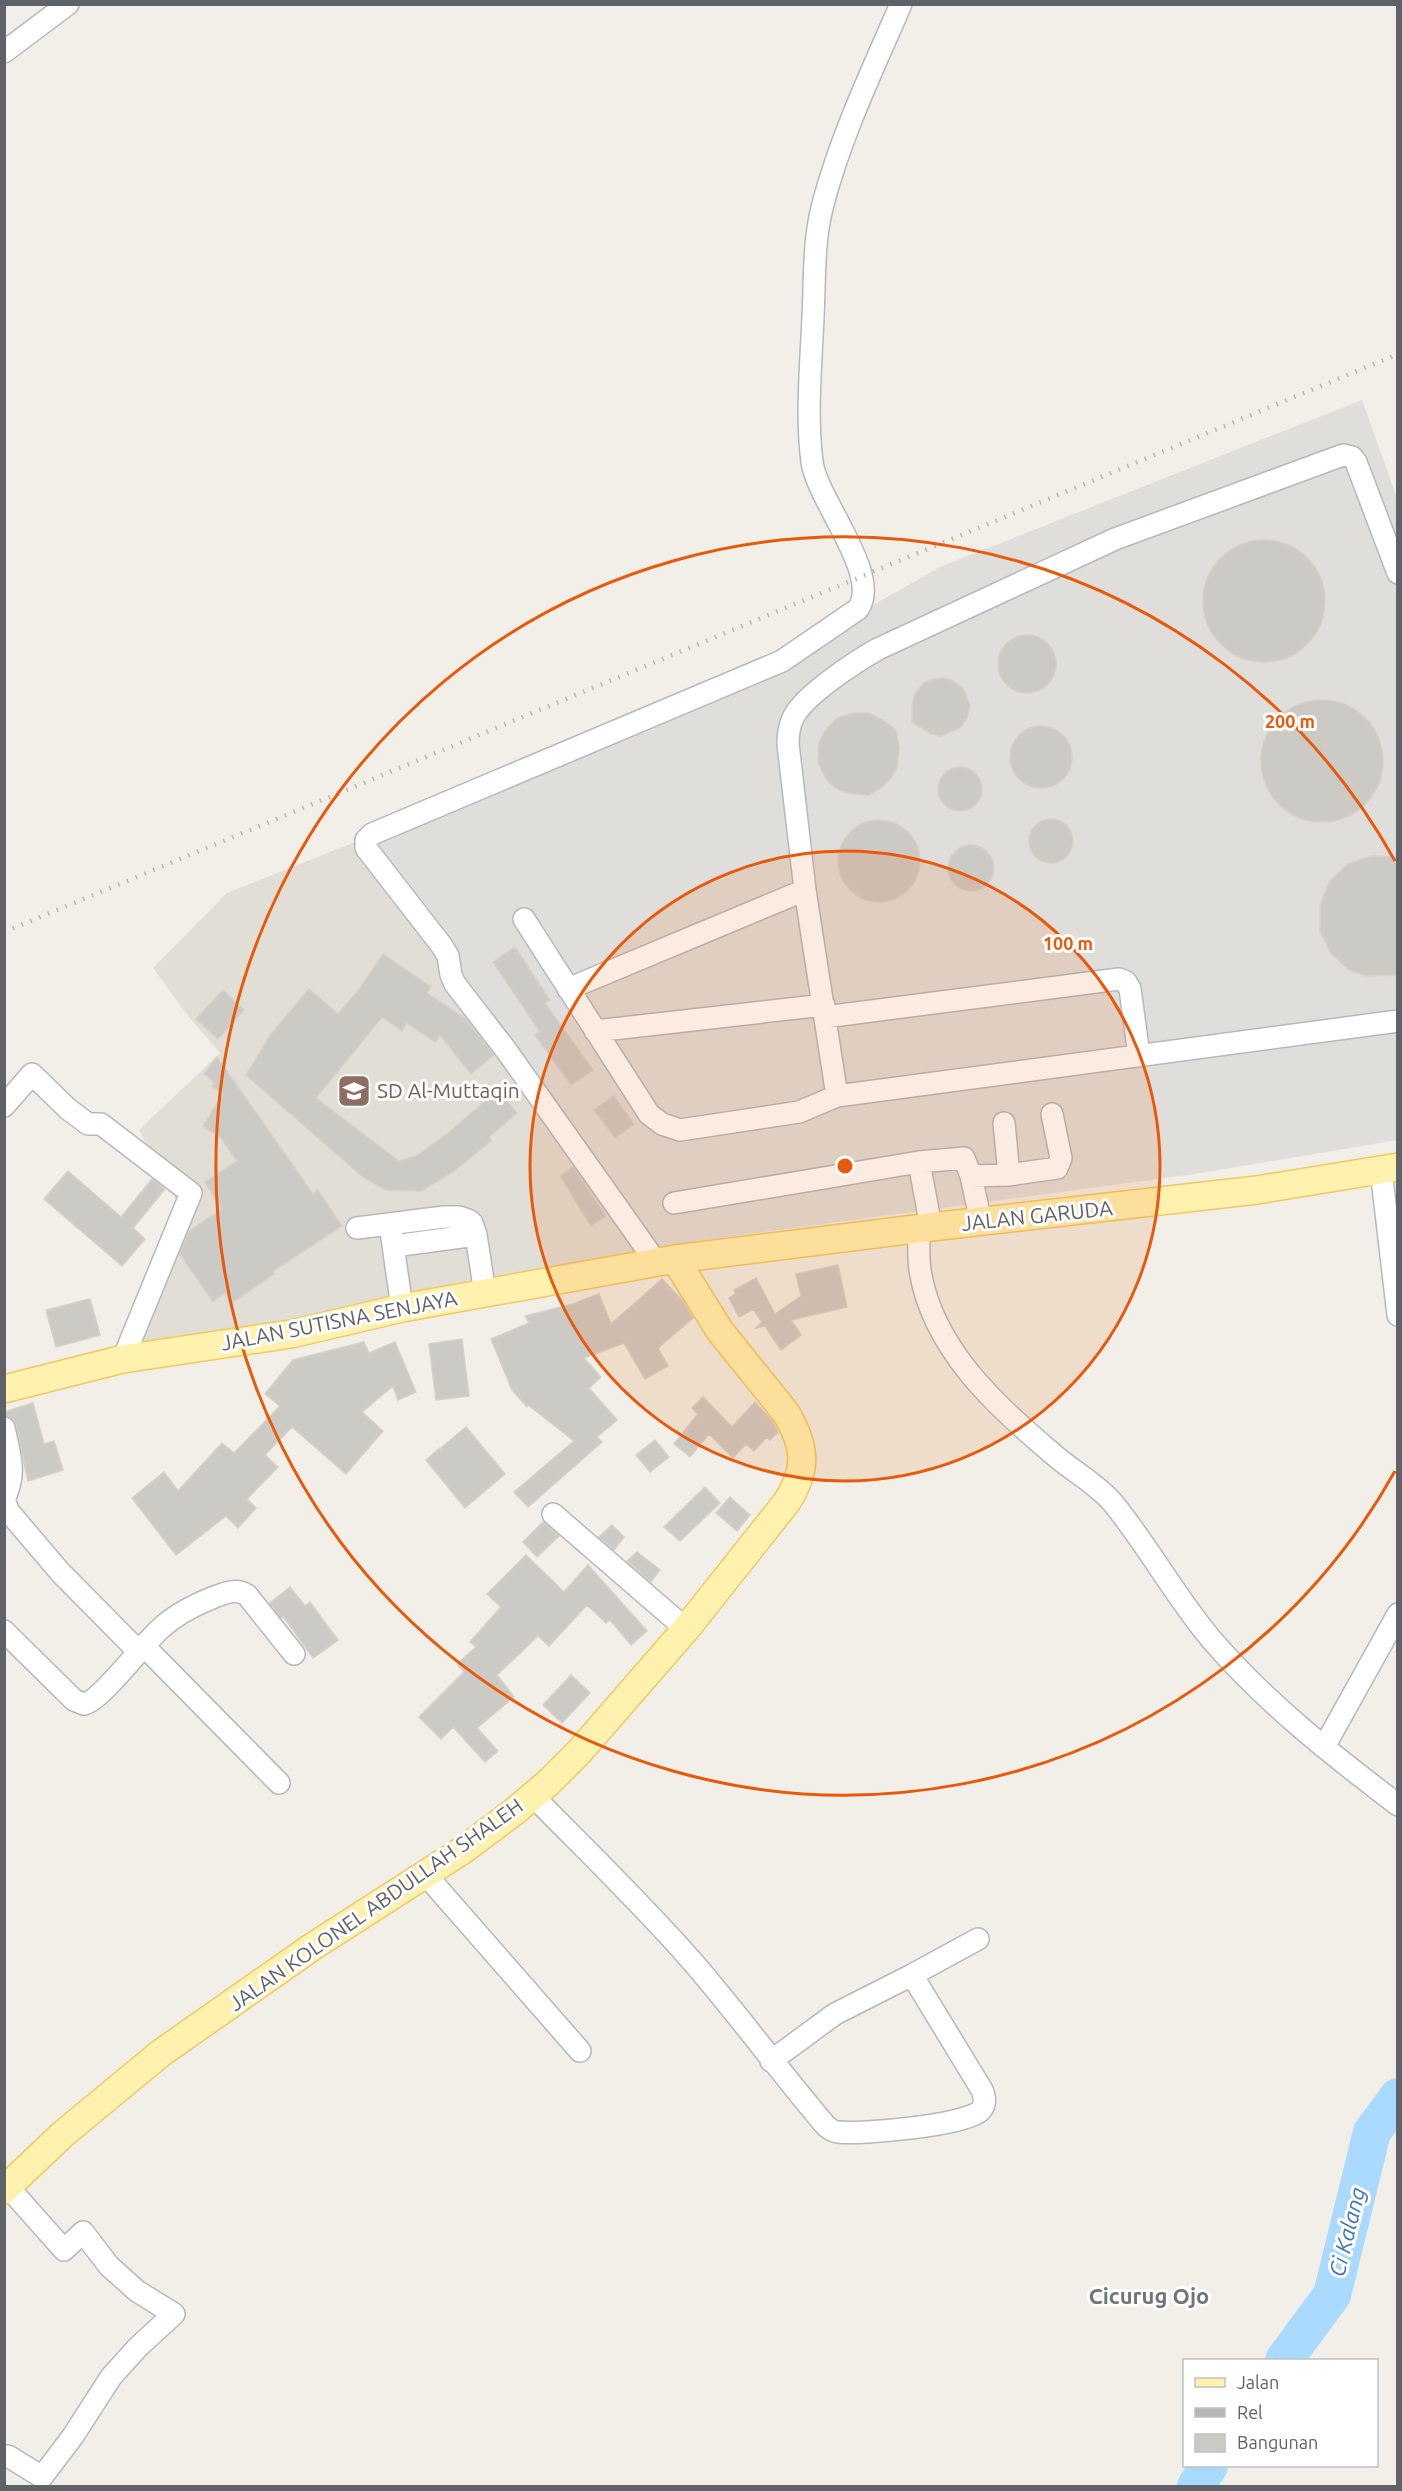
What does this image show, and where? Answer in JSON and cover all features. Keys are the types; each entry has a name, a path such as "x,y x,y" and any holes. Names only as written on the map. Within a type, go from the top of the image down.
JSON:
{"main road":[{"name":"JALAN GARUDA","path":"665,1261 925,1228 1257,1191 1389,1168"},
{"name":"JALAN SUTISNA SENJAYA","path":"4,1389 123,1359 291,1334 402,1308 665,1261"},
{"name":"JALAN KOLONEL ABDULLAH SHALEH","path":"6,2189 63,2134 160,2053 312,1947 426,1875 486,1833 533,1796 580,1751 686,1629 792,1494 801,1472 802,1454 799,1439 786,1413 665,1261"}],"street":[{"path":"4,52 68,4"},
{"path":"665,1261 455,984 446,951 366,848 366,840 372,834 782,661 839,623 862,604 864,590 853,548 817,482 812,464 811,360 815,247 823,205 838,158 901,4"},
{"path":"837,1096 805,890 791,779 789,728 796,712 805,702 850,667 878,649 1115,539 1342,455 1352,457 1356,462 1398,573"},
{"path":"568,989 805,890"},
{"path":"524,920 649,1114 662,1124 674,1129 688,1130 800,1112 837,1096 1398,1021"},
{"path":"595,1031 824,1011 1119,979 1126,982 1130,989 1139,1055"},
{"path":"4,1106 32,1074 87,1124 101,1124 191,1193 123,1359"},
{"path":"971,1176 1009,1175 1057,1168 1060,1164 1052,1114"},
{"path":"1004,1123 1009,1175"},
{"path":"674,1203 919,1162 964,1158 971,1176 981,1222"},
{"path":"919,1162 925,1228 920,1269 924,1289 942,1329 965,1368 1017,1423 1112,1502 1210,1637 1280,1711 1398,1805"},
{"path":"1389,1168 1398,1315"},
{"path":"357,1228 459,1217 472,1223 485,1293"},
{"path":"390,1224 402,1308"},
{"path":"394,1246 476,1235"},
{"path":"4,1428 12,1473 10,1490 4,1500 9,1512 60,1572 279,1784"},
{"path":"553,1514 686,1629"},
{"path":"4,1631 74,1700 84,1704 95,1700 140,1648 183,1611 217,1596 237,1591 249,1597 294,1654"},
{"path":"1324,1747 1398,1614"},
{"path":"533,1796 668,1934 717,1990 771,2061 826,2126 835,2132 904,2128 939,2123 975,2115 982,2108 984,2095 912,1975"},
{"path":"426,1875 580,2051"},
{"path":"771,2061 835,2014 978,1939"},
{"path":"6,2189 64,2250 83,2232 109,2266 137,2291 174,2314 138,2347 111,2377 73,2436 42,2477 8,2456"}],"shaded area":[{"path":"1362,400 1397,498 1397,1140 1195,1174 652,1247 455,975 370,840 791,661 861,612 940,567"},
{"name":"SD Al-Muttaqin","path":"355,842 645,1259 135,1346 182,1212 139,1130 220,1053 189,1017 153,968 227,893"}],"building":[{"path":"1264,540 1287,545 1298,550 1307,558 1315,567 1320,578 1325,601 1320,624 1315,635 1307,644 1298,652 1287,657 1264,662 1241,657 1230,652 1221,644 1213,635 1208,624 1203,601 1208,578 1213,567 1221,558 1230,550 1241,545"},
{"path":"1021,635 1033,635 1048,643 1056,658 1056,670 1048,685 1033,693 1021,693 1006,685 998,670 998,658 1006,643"},
{"path":"944,678 963,688 970,705 967,718 960,728 941,736 931,734 912,722 912,705 915,693 924,683"},
{"path":"1322,700 1345,705 1356,710 1365,718 1373,727 1378,738 1383,761 1378,784 1373,795 1365,804 1356,812 1345,817 1322,822 1299,817 1288,812 1279,804 1271,795 1266,784 1261,761 1266,738 1271,727 1279,718 1288,710 1299,705"},
{"path":"853,713 869,713 896,730 899,748 897,767 892,777 882,787 869,795 847,793 835,788 826,779 818,762 819,743 824,732 837,718"},
{"path":"1041,726 1053,728 1063,735 1070,745 1072,757 1070,769 1063,779 1053,786 1041,788 1029,786 1019,779 1012,769 1010,757 1012,745 1019,735 1029,728"},
{"path":"960,767 975,774 982,789 975,804 960,811 945,804 938,789 945,774"},
{"path":"1051,819 1067,825 1073,841 1067,857 1051,863 1035,857 1029,841 1035,825"},
{"path":"879,820 895,823 908,832 917,845 920,861 917,877 908,890 895,899 879,902 863,899 850,890 841,877 838,861 841,845 850,832 863,823"},
{"path":"971,845 987,852 994,868 987,884 971,891 955,884 948,868 955,852"},
{"path":"1372,856 1398,857 1398,975 1367,976 1349,970 1331,953 1320,931 1320,905 1330,881 1348,864"},
{"path":"515,947 550,1000 545,1003 593,1070 571,1085 535,1035 540,1032 493,962"},
{"path":"383,954 431,987 427,993 466,1019 494,1055 471,1074 440,1035 435,1042 407,1023 402,1031 382,1017 316,1098 399,1161 416,1156 447,1134 498,1090 517,1113 489,1137 491,1141 453,1172 421,1191 386,1190 364,1178 246,1075 271,1034 309,989 338,1014 360,988"},
{"path":"223,990 244,1010 218,1039 196,1019"},
{"path":"217,1057 313,1194 318,1190 342,1226 273,1271 274,1274 232,1303 225,1293 213,1302 180,1254 189,1231 222,1209 205,1182 237,1161 221,1138 203,1126 223,1094 212,1086 215,1083 204,1074"},
{"path":"614,1096 634,1124 615,1138 594,1110"},
{"path":"573,1167 606,1216 591,1226 560,1176"},
{"path":"68,1171 121,1217 152,1179 165,1189 133,1228 145,1239 122,1266 44,1199"},
{"path":"838,1265 847,1307 791,1320 801,1335 781,1350 765,1326 756,1328 762,1322 753,1309 739,1317 729,1298 736,1294 734,1290 756,1278 775,1314 801,1296 796,1274"},
{"path":"662,1279 682,1300 693,1318 658,1348 668,1366 645,1379 624,1343 584,1358 601,1377 589,1388 617,1420 597,1437 602,1442 528,1507 514,1492 574,1441 528,1405 527,1407 512,1390 491,1339 529,1323 525,1316 573,1304 599,1294 611,1324"},
{"path":"90,1299 100,1335 56,1347 46,1310"},
{"path":"462,1339 469,1396 436,1400 429,1344"},
{"path":"364,1342 369,1353 395,1342 416,1392 398,1400 393,1386 362,1412 383,1431 346,1474 292,1427 265,1455 278,1467 247,1499 256,1508 238,1528 226,1516 176,1555 132,1498 164,1472 178,1491 222,1443 234,1453 280,1406 265,1394 293,1360"},
{"path":"703,1397 732,1427 755,1402 773,1422 778,1432 770,1440 767,1437 754,1451 746,1444 733,1458 709,1434 690,1457 674,1444 698,1414 692,1408"},
{"path":"33,1403 44,1444 54,1441 63,1470 28,1481 16,1425 13,1419 5,1416 4,1412"},
{"path":"466,1427 505,1474 465,1508 426,1460 440,1448 442,1452 442,1447"},
{"path":"655,1440 669,1457 650,1472 636,1455"},
{"path":"705,1487 720,1503 680,1541 664,1527"},
{"path":"730,1497 750,1515 737,1531 716,1513"},
{"path":"543,1522 559,1536 537,1557 523,1542"},
{"path":"612,1525 624,1537 614,1550 599,1537"},
{"path":"637,1552 660,1570 651,1582 627,1561"},
{"path":"526,1555 564,1592 588,1565 647,1631 631,1645 610,1620 606,1623 587,1605 549,1646 538,1636 497,1675 514,1697 477,1728 498,1751 485,1762 453,1727 441,1739 419,1717 464,1672 457,1664 476,1647 470,1642 501,1607 487,1594"},
{"path":"290,1587 305,1606 310,1602 338,1640 313,1658 283,1616 281,1618 270,1603"},
{"path":"571,1675 590,1693 562,1723 543,1705"}],"waterway":[{"name":"Ci Kalang","path":"1285,2359 1332,2295 1372,2132 1398,2097"},
{"name":"Ci Kalang","path":"1196,2486 1208,2467"}],"railway":[{"path":"4,932 1398,354"}],"place":[{"name":"SD Al-Muttaqin","path":"354,1091"}],"district":[{"name":"Cicurug Ojo","path":"1149,2296"}]}
